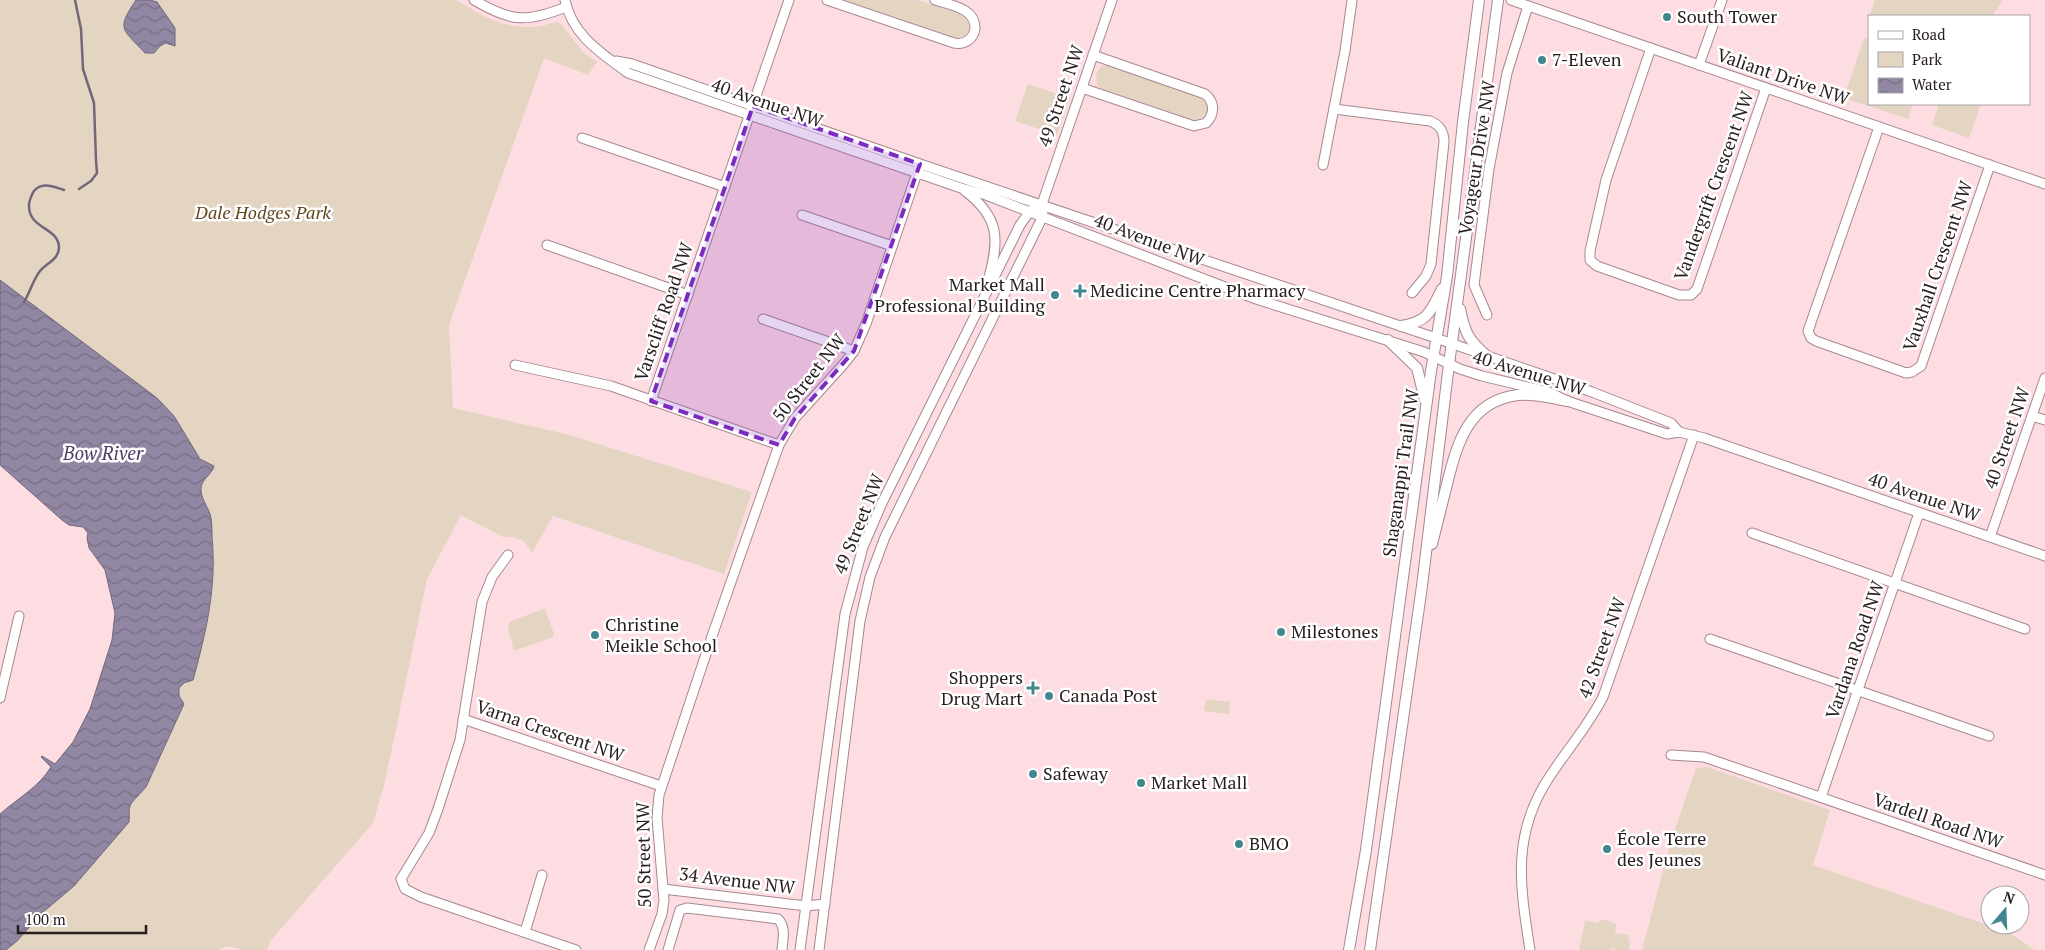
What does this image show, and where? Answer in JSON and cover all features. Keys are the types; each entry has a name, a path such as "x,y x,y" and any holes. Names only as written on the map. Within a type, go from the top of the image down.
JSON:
{"main road":[{"name":"Shaganappi Trail NW","path":"1349,950 1366,850 1426,404 1447,276 1463,122 1479,0"},
{"name":"Shaganappi Trail NW","path":"1370,950 1422,586 1449,364 1498,0"},
{"path":"1401,326 1418,322 1427,315 1447,276"},
{"path":"1458,303 1466,334 1475,346 1487,356"},
{"path":"1388,340 1417,368 1426,404"},
{"path":"1422,586 1456,451 1469,424 1490,405 1507,398 1532,395 1567,401"}],"street":[{"name":"40 Avenue NW","path":"474,0 510,18 522,19 542,16 566,3 583,37 612,61 632,64 751,110 919,168 1042,204 1438,338 1650,414 1671,423 1679,432"},
{"name":"Varscliff Road NW","path":"779,445 651,401 789,0"},
{"path":"827,0 954,44 962,44 970,40 975,29 972,16 966,11 935,0"},
{"name":"49 Street NW","path":"819,950 860,621 870,577 885,537 1043,216 1042,204 1112,0"},
{"path":"1323,165 1345,51 1352,0"},
{"name":"Valiant Drive NW","path":"1511,0 2045,184"},
{"path":"1699,65 1722,0"},
{"name":"Voyageur Drive NW","path":"1487,315 1474,285 1488,178 1507,73 1528,6"},
{"name":"Vandergrift Crescent NW","path":"1651,48 1606,180 1590,251 1590,260 1597,266 1679,295 1691,295 1697,289 1766,88"},
{"path":"1082,88 1190,125 1198,126 1206,123 1213,113 1211,100 1205,94 1093,55"},
{"name":"Voyageur Drive NW","path":"1334,108 1430,121 1440,126 1443,132 1444,142 1431,264 1426,276 1412,293"},
{"name":"Vauxhall Crescent NW","path":"1879,127 1808,331 1811,338 1816,341 1906,373 1912,372 1921,366 1990,165"},
{"path":"582,138 725,187"},
{"name":"40 Avenue NW","path":"919,168 961,188 1030,211 1251,297 1388,340 1490,379 1549,392 1567,401 1667,434 1679,432 1694,435 2045,556"},
{"name":"50 Street NW","path":"649,950 662,914 663,889 657,818 661,786 710,642 779,445 795,418 843,365 854,350 866,324 919,168"},
{"path":"961,188 985,209 996,233 995,254 983,300"},
{"name":"49 Street NW","path":"800,950 845,614 863,547 882,503 1020,225 1030,211 1042,204"},
{"path":"802,214 892,246"},
{"path":"547,246 688,294"},
{"path":"763,319 854,350"},
{"path":"515,365 611,386 651,401"},
{"name":"40 Street NW","path":"1990,537 2045,378"},
{"path":"2032,416 2045,420"},
{"name":"42 Street NW","path":"1530,950 1520,879 1521,854 1528,820 1549,777 1591,719 1603,697 1694,435"},
{"name":"Vardana Road NW","path":"1821,798 1919,512"},
{"path":"1752,533 2025,629"},
{"path":"463,719 482,602 492,577 508,555"},
{"path":"0,698 19,616"},
{"path":"1710,639 1989,736"},
{"name":"Varna Crescent NW","path":"576,950 405,889 401,879 428,833 438,809 460,740 463,719 661,786"},
{"name":"Vardell Road NW","path":"1671,755 1704,757 2045,874"},
{"path":"525,932 542,874"},
{"name":"34 Avenue NW","path":"663,889 806,906 825,904"},
{"name":"34 Avenue NW","path":"806,906 823,914"},
{"path":"668,950 680,910 687,908 778,919 784,929 782,950"}],"highlighted area":[{"path":"753,106 920,164 854,351 795,418 779,445 651,401"}],"green space":[{"name":"Dale Hodges Park","path":"0,0 456,0 484,16 502,23 522,27 537,27 557,22 562,25 584,53 597,62 588,75 544,58 449,325 453,408 566,434 752,492 724,574 553,516 532,553 524,541 513,537 503,537 461,515 427,579 385,782 373,823 271,940 267,950 242,950 227,947 219,950 6,950 17,941 42,913 74,886 130,816 132,803 147,784 165,741 179,696 179,688 184,683 193,680 205,635 214,556 210,516 201,489 203,481 213,471 212,464 201,459 157,398 0,280"},
{"path":"844,0 918,0 963,15 968,21 969,30 964,36 955,38"},
{"path":"1875,0 2003,0 1993,15 1869,15"},
{"path":"1864,38 1868,39 1868,105 1913,105 1908,119 1844,98"},
{"path":"1107,65 1200,97 1207,104 1207,112 1200,119 1193,120 1100,88 1097,86 1096,73 1102,66"},
{"path":"1028,84 1070,98 1057,135 1015,121"},
{"path":"1939,105 1981,105 1969,138 1932,125"},
{"path":"545,609 554,634 553,637 514,651 508,629 509,622"},
{"path":"1206,699 1230,702 1229,714 1204,711"},
{"path":"1707,767 1830,810 1813,865 1980,922 1980,935 2012,935 2035,950 1642,950 1671,841 1696,768"},
{"path":"1602,919 1616,924 1615,933 1629,935 1629,950 1612,948 1611,950 1579,950 1585,920 1597,923"}],"water":[{"path":"136,0 157,2 175,28 175,46 166,43 160,46 154,53 145,53 131,38 124,28 124,23"},
{"name":"Bow River","path":"0,280 157,398 174,416 200,459 214,466 201,486 201,492 212,522 212,591 206,627 193,680 184,683 179,688 179,696 184,704 146,787 131,804 129,822 74,886 42,913 17,941 6,950 0,950 0,814 46,774 51,767 42,756 55,764 73,742 90,709 112,640 115,613 105,570 89,548 88,533 83,527 69,525 62,520 0,465"}],"waterway":[{"path":"75,0 81,29 83,69 94,103 97,173 91,181 79,189"},
{"path":"24,302 38,275 55,258 59,247 54,235 33,219 29,205 31,198 34,191 44,185 64,190"}],"place":[{"name":"South Tower","path":"1667,17"},
{"name":"7-Eleven","path":"1542,60"},
{"name":"Medicine Centre Pharmacy","path":"1080,291"},
{"name":"Market Mall Professional Building","path":"1055,295"},
{"name":"Milestones","path":"1281,632"},
{"name":"Christine Meikle School","path":"595,635"},
{"name":"Shoppers Drug Mart","path":"1033,688"},
{"name":"Canada Post","path":"1049,696"},
{"name":"Safeway","path":"1033,774"},
{"name":"Market Mall","path":"1141,783"},
{"name":"BMO","path":"1239,844"},
{"name":"École Terre des Jeunes","path":"1607,849"}]}
